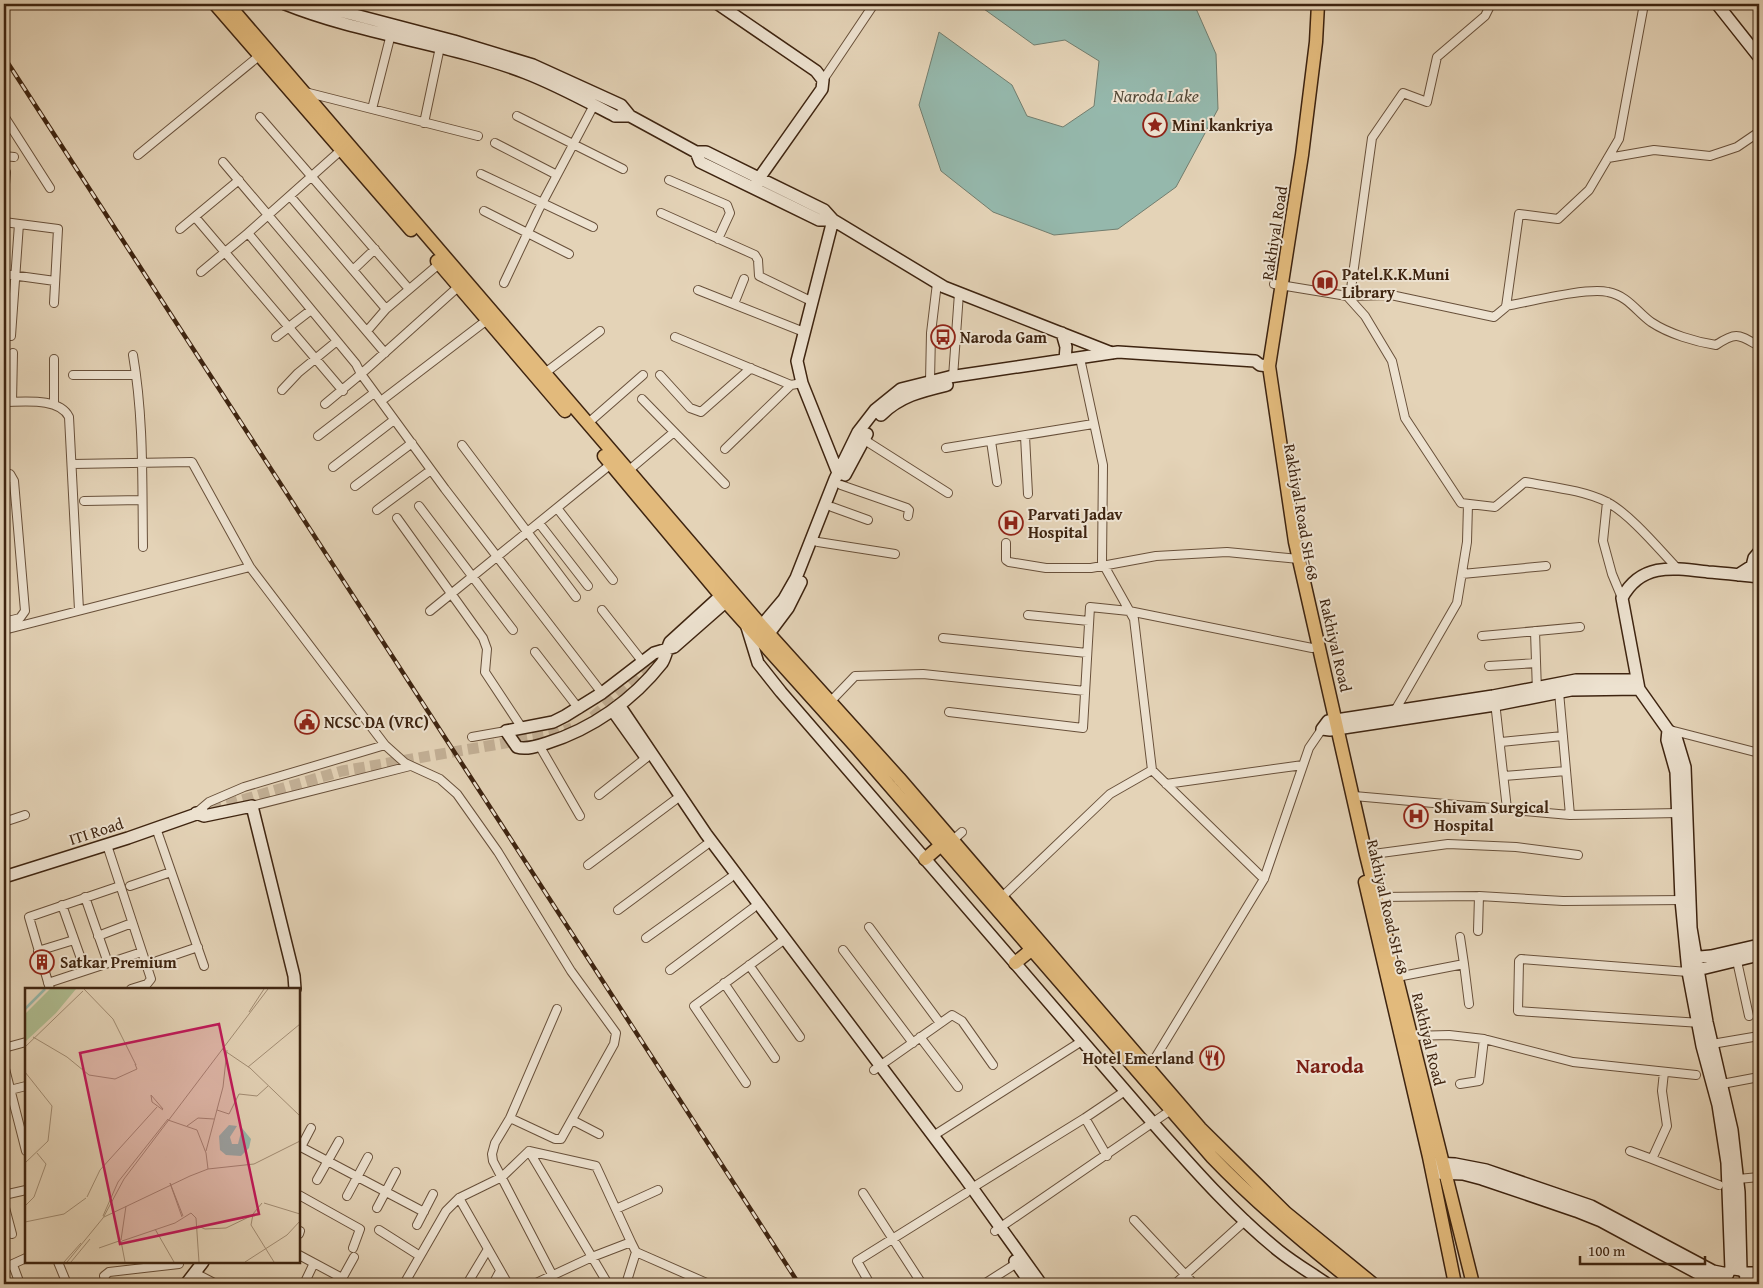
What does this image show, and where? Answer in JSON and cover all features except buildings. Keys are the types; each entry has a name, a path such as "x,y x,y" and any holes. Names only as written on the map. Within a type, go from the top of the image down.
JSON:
{"main road":[{"name":"Rakhiyal Road","path":"1316,4 1316,42 1306,127 1265,366 1296,560 1331,726 1354,796 1366,855 1397,977 1438,1168 1474,1284"},
{"path":"227,7 259,56 611,464 762,634 952,839 1032,950 1171,1110 1241,1187 1295,1236 1356,1284"},
{"path":"227,7 304,91 628,471 728,595 746,624 762,634 831,701 1200,1128 1236,1166 1286,1213 1373,1284"},
{"name":"Rakhiyal Road SH-68","path":"1296,560 1312,648 1438,1168 1455,1284"},
{"path":"925,859 952,839"},
{"path":"1015,963 1032,950"}],"street":[{"path":"285,4 327,18 440,47 526,73 615,116 630,116"},
{"path":"313,4 454,41 533,65 621,106 630,116 696,152 700,162 824,210 832,220 937,283 1114,356"},
{"path":"718,4 816,71 822,80 822,89 756,183"},
{"path":"822,80 874,4"},
{"path":"1491,4 1485,16 1437,57 1427,102 1403,93 1372,138 1349,296 1365,316 1392,361 1405,418 1461,503 1495,507 1525,482 1574,492 1607,502 1641,530 1676,568"},
{"path":"1506,306 1519,214 1558,219 1589,190 1619,139 1644,4"},
{"path":"1717,4 1758,57"},
{"path":"372,110 391,34"},
{"path":"424,123 440,47"},
{"path":"138,155 259,56"},
{"path":"304,91 478,136"},
{"path":"504,283 556,175 594,105"},
{"path":"4,116 50,188"},
{"path":"517,116 623,169"},
{"path":"260,117 409,289"},
{"path":"1608,158 1654,150 1710,156 1737,147 1759,132"},
{"path":"495,143 556,175"},
{"path":"202,272 248,234 340,151"},
{"path":"4,156 14,157"},
{"path":"223,162 385,353"},
{"path":"4,197 8,172"},
{"path":"481,174 593,227"},
{"path":"180,229 239,180"},
{"path":"669,180 727,205 730,213 718,239"},
{"path":"290,196 386,309"},
{"path":"484,212 569,254"},
{"path":"661,213 756,256 758,273 762,278 813,302"},
{"path":"195,217 342,391"},
{"path":"832,220 797,361 796,384 842,478 907,508 909,510 908,516"},
{"path":"4,222 58,229 54,303"},
{"path":"11,336 19,224"},
{"path":"248,234 356,364 374,393 431,470 602,693"},
{"path":"352,270 375,249"},
{"path":"367,331 386,309 439,264"},
{"path":"4,274 55,281"},
{"path":"734,304 744,279"},
{"path":"930,381 931,333 937,283"},
{"path":"1278,285 1349,296 1391,295 1494,317 1506,306 1590,292 1608,292 1626,298 1652,322 1704,343 1716,345 1730,335 1740,335 1759,346"},
{"path":"325,404 458,287"},
{"path":"698,290 804,332"},
{"path":"953,377 958,293"},
{"path":"276,336 311,310"},
{"path":"381,402 487,320"},
{"path":"544,373 600,331"},
{"path":"1062,333 1066,347 1065,360"},
{"path":"675,337 796,384"},
{"path":"282,390 337,341"},
{"path":"13,353 8,402 54,404 66,411 69,417 79,610"},
{"path":"133,355 143,430 143,547"},
{"path":"762,634 796,578 842,478 863,439 886,410 909,395 973,380 1114,356 1254,368 1265,366"},
{"path":"54,359 54,404"},
{"path":"762,634 788,608 832,508 858,432 882,404 901,389 930,381 1065,360 1081,361"},
{"path":"1081,361 1103,465 1104,565 1134,619 1152,770 1264,879"},
{"path":"660,375 690,408 701,412 751,368"},
{"path":"74,375 136,375"},
{"path":"587,424 643,375"},
{"path":"725,448 796,384"},
{"path":"318,436 374,393"},
{"path":"642,399 725,484"},
{"path":"333,467 394,420"},
{"path":"946,448 1093,424"},
{"path":"628,471 674,432"},
{"path":"1025,436 1028,494"},
{"path":"863,439 948,493"},
{"path":"991,441 997,482"},
{"path":"355,486 412,443"},
{"path":"462,445 576,597"},
{"path":"72,464 192,462 250,567 385,745 410,766 440,778 457,794 503,860 588,997 616,1032 614,1044 563,1137 558,1140 510,1118"},
{"path":"430,611 498,558 611,464"},
{"path":"377,510 431,470"},
{"path":"4,474 12,476 14,481 25,611 20,618 4,622"},
{"path":"84,501 142,500"},
{"path":"1607,502 1603,541 1612,574 1622,598 1638,685 1668,730 1676,737 1685,767 1685,900"},
{"path":"1393,715 1457,603 1467,542 1468,504"},
{"path":"419,506 513,630"},
{"path":"558,508 613,580"},
{"path":"832,508 868,520"},
{"path":"397,518 483,638 486,649 485,672 522,728"},
{"path":"539,523 588,586"},
{"path":"818,542 895,554"},
{"path":"1006,543 1006,560 1012,564 1054,568 1091,568 1156,556 1227,552 1296,560"},
{"path":"1738,575 1756,566 1754,558 1759,552"},
{"path":"1462,574 1546,566"},
{"path":"4,630 250,567"},
{"path":"1622,598 1629,585 1646,574 1660,569 1676,568 1759,577"},
{"path":"472,737 553,722 579,709 646,663 654,653 674,647 728,595"},
{"path":"948,712 1084,728 1090,607 1129,611 1312,648"},
{"path":"602,610 646,663"},
{"path":"1028,615 1089,621"},
{"path":"746,624 758,663 1153,1123 1212,1189 1280,1251 1326,1284"},
{"path":"1482,636 1580,627"},
{"path":"1535,631 1537,692"},
{"path":"943,638 1087,653"},
{"path":"506,731 517,747 538,746 571,735 616,708 664,661 667,649"},
{"path":"535,652 579,709"},
{"path":"1489,666 1536,663"},
{"path":"831,701 854,676 922,674 1085,691"},
{"path":"1149,1068 1264,879 1310,748 1331,726 1537,692 1576,680 1638,685"},
{"path":"1537,692 1638,685"},
{"path":"1558,692 1570,815"},
{"path":"1494,700 1501,742 1507,809"},
{"path":"616,708 646,758 706,845 753,908 782,941"},
{"path":"616,708 782,941 1041,1284"},
{"path":"1668,730 1759,753"},
{"path":"1668,730 1667,740 1676,772 1685,900 1693,971 1702,1023 1738,1179 1736,1278"},
{"path":"1501,742 1563,736"},
{"path":"196,813 209,802 244,788 385,745"},
{"path":"538,746 580,816"},
{"path":"599,795 646,758"},
{"path":"1166,784 1304,765"},
{"path":"196,813 204,816 252,806 410,766"},
{"path":"1000,898 1110,794 1152,770"},
{"path":"1504,776 1566,771"},
{"path":"1354,796 1570,815 1680,813"},
{"path":"588,865 675,800"},
{"path":"252,806 296,988"},
{"path":"196,813 211,809"},
{"name":"ITI Road","path":"4,877 107,845 196,813"},
{"path":"4,822 25,815"},
{"path":"156,828 204,966"},
{"path":"1366,855 1448,844 1516,847 1578,855"},
{"path":"107,845 151,979 147,984 134,988"},
{"path":"618,910 706,845"},
{"path":"130,886 171,872"},
{"path":"646,938 730,878"},
{"path":"120,886 29,917 49,986 85,970 142,952"},
{"path":"1378,897 1479,896 1563,901 1685,900"},
{"path":"1478,931 1479,896"},
{"path":"85,898 108,963"},
{"path":"62,905 85,970"},
{"path":"670,970 753,908"},
{"path":"98,936 132,924"},
{"path":"869,928 940,1023"},
{"path":"1460,937 1469,1004"},
{"path":"38,950 74,940"},
{"path":"746,1083 694,1006 782,941"},
{"path":"1692,957 1711,956 1759,945"},
{"path":"157,961 198,947"},
{"path":"843,950 913,1042"},
{"path":"1702,1023 1518,1011 1519,961 1521,959 1693,971 1759,955"},
{"path":"1737,960 1749,1016"},
{"path":"1397,977 1464,964"},
{"path":"749,965 800,1037"},
{"path":"724,984 775,1058"},
{"path":"557,1009 510,1118 492,1149 493,1161 558,1284"},
{"path":"877,1068 952,1015 962,1022 993,1065"},
{"path":"1702,1023 1712,1044 1722,1084 1736,1278"},
{"path":"1410,1036 1449,1035 1484,1039 1574,1062 1696,1075"},
{"path":"1712,1044 1759,1036"},
{"path":"920,1037 958,1087"},
{"path":"1460,1084 1479,1081 1484,1039"},
{"path":"933,1136 1082,1041"},
{"path":"4,1048 25,1042"},
{"path":"4,1065 10,1090 24,1127"},
{"path":"877,1068 933,1136 969,1190"},
{"path":"1652,1159 1667,1126 1662,1091 1664,1072"},
{"path":"1722,1084 1759,1077"},
{"path":"10,1090 25,1086"},
{"path":"870,1284 857,1261 1125,1091"},
{"path":"998,1229 1107,1156 1171,1110"},
{"path":"1085,1118 1107,1156"},
{"path":"572,1120 599,1134"},
{"path":"311,1128 300,1146 424,1212"},
{"path":"317,1180 339,1141"},
{"path":"404,1284 446,1211 459,1198 502,1177 529,1151"},
{"path":"529,1151 596,1166 636,1252 709,1284"},
{"path":"529,1151 608,1284"},
{"path":"1630,1151 1719,1185"},
{"path":"347,1196 368,1157"},
{"path":"1438,1168 1486,1170 1591,1206 1713,1271 1759,1282"},
{"path":"377,1208 396,1172"},
{"path":"1738,1179 1759,1177"},
{"path":"4,1195 25,1190"},
{"path":"616,1208 658,1190"},
{"path":"863,1193 922,1284"},
{"path":"417,1225 433,1194"},
{"path":"300,1196 360,1229 353,1248"},
{"path":"459,1198 508,1284"},
{"path":"4,1204 12,1234"},
{"path":"1134,1220 1194,1284"},
{"path":"1175,1284 1246,1220"},
{"path":"998,1229 1031,1284"},
{"path":"379,1230 420,1256"},
{"path":"534,1284 592,1257 631,1242"},
{"path":"467,1284 488,1249"},
{"path":"626,1284 636,1252"},
{"path":"300,1256 341,1281 354,1257"},
{"path":"4,1268 25,1259"},
{"path":"58,1263 67,1284"},
{"path":"186,1284 202,1263"},
{"path":"305,1282 314,1263"},
{"path":"984,1284 1017,1263"},
{"path":"107,1284 104,1276 109,1272 179,1264"},
{"path":"13,1265 20,1284"},
{"path":"493,1284 500,1271"},
{"path":"195,1273 216,1284"},
{"path":"1736,1278 1759,1273"}],"water":[{"name":"Naroda Lake","path":"977,4 1194,4 1216,54 1218,109 1176,187 1118,229 1054,235 993,212 941,171 919,105 939,32 1012,85 1027,116 1063,127 1094,106 1099,61 1065,40 1034,45"}],"tunnel":[{"path":"593,717 651,666"},
{"path":"211,809 342,771 552,735 572,728"}],"railway":[{"path":"4,57 799,1284"}],"place":[{"name":"Mini kankriya","path":"1155,125"},
{"name":"Patel.K.K.Muni Library","path":"1325,283"},
{"name":"Naroda Gam","path":"943,337"},
{"name":"Parvati Jadav Hospital","path":"1011,523"},
{"name":"NCSC DA (VRC)","path":"307,722"},
{"name":"Shivam Surgical Hospital","path":"1416,816"},
{"name":"Satkar Premium","path":"42,962"},
{"name":"Hotel Emerland","path":"1212,1058"}],"district":[{"name":"Naroda","path":"1330,1065"}]}
